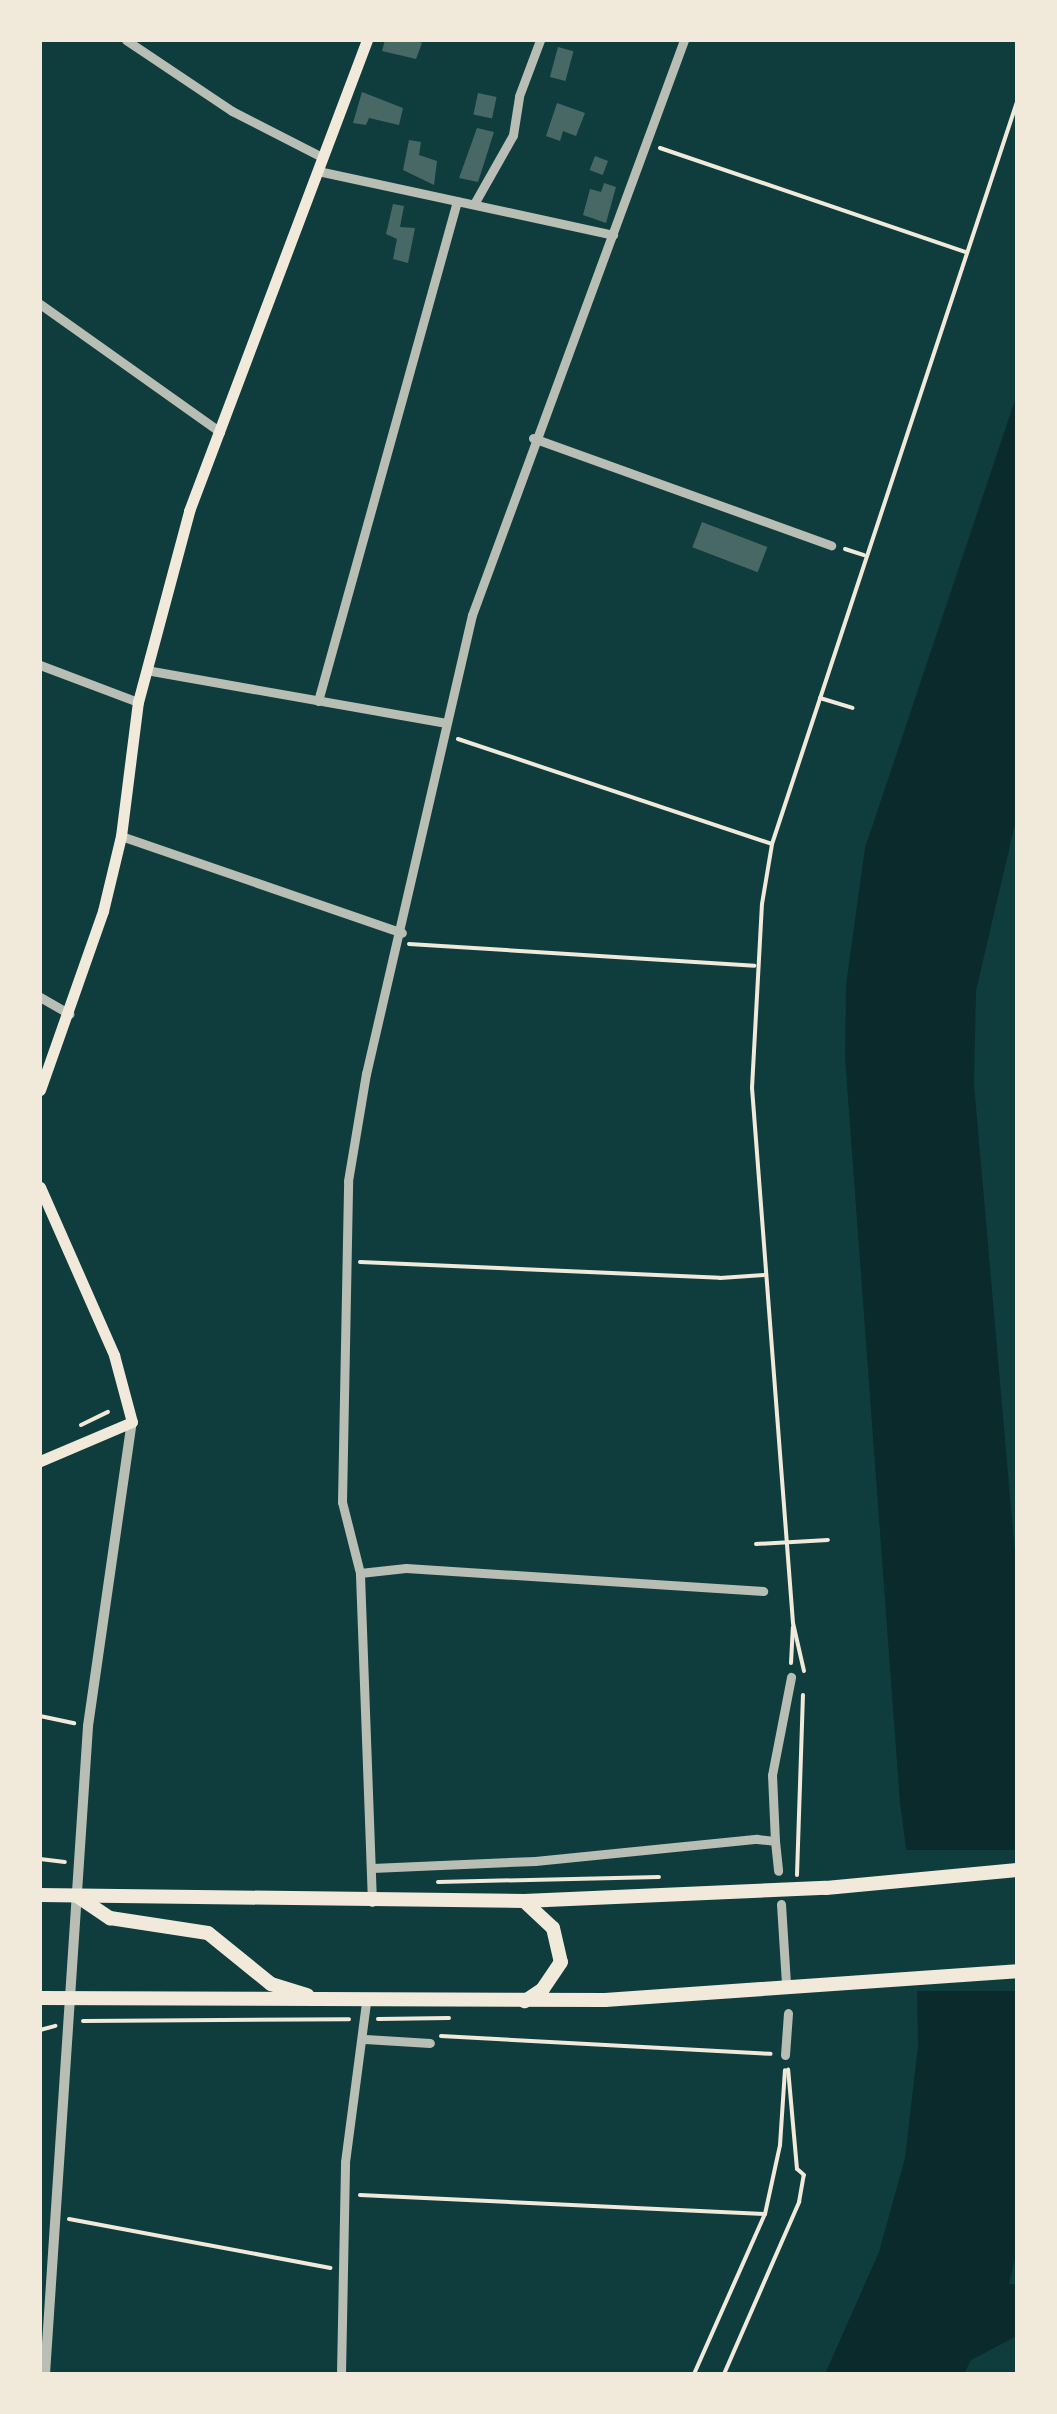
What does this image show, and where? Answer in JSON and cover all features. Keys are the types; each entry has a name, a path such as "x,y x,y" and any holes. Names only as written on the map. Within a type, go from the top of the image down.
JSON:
{"highway":[{"path":"40,1895 524,1901 826,1888 1017,1870"},
{"path":"77,1895 110,1918 208,1933 272,1984 335,2001"},
{"path":"524,1901 553,1928 561,1962 543,1989 524,2001"},
{"path":"40,1998 524,2001 835,1988 1017,1970"},
{"path":"40,1986 66,1998"}],"main road":[{"path":"40,1090 70,1014 121,836 138,702 189,511 367,40"},
{"path":"40,1187 114,1355 132,1422 40,1461"}],"street":[{"path":"126,40 232,111 322,157"},
{"path":"474,204 513,136 519,96 540,40"},
{"path":"372,1902 362,1739 360,1573 342,1502 348,1180 366,1074 401,938 472,615 534,438 684,40"},
{"path":"318,171 613,235"},
{"path":"318,700 457,201"},
{"path":"40,304 220,432"},
{"path":"534,438 831,545"},
{"path":"40,665 138,702"},
{"path":"146,670 446,723"},
{"path":"121,836 401,938"},
{"path":"40,998 70,1014"},
{"path":"45,2374 66,1998 80,1864 88,1726 132,1422"},
{"path":"360,1573 406,1568 762,1590"},
{"path":"779,1874 772,1774 791,1677"},
{"path":"372,1868 775,1842"},
{"path":"781,1904 786,1983"},
{"path":"341,2374 344,2195 365,2039 366,2002"},
{"path":"785,2055 788,2013"},
{"path":"365,2039 430,2042"}],"path":[{"path":"791,1677 793,1622 788,1543 752,1088 754,966 772,844 864,555 1017,102"},
{"path":"646,144 966,252"},
{"path":"831,545 864,555"},
{"path":"819,698 853,708"},
{"path":"444,734 740,838 772,844"},
{"path":"401,938 754,966"},
{"path":"345,1262 733,1277 764,1274"},
{"path":"756,1544 828,1540"},
{"path":"793,1622 804,1665 798,1875"},
{"path":"40,1716 88,1726"},
{"path":"40,1860 80,1864"},
{"path":"779,1874 811,1874"},
{"path":"421,1882 676,1876"},
{"path":"430,2042 434,2036 610,2042 785,2055"},
{"path":"694,2374 765,2214 780,2146 785,2055"},
{"path":"724,2374 778,2260 804,2175 797,2169 785,2055"},
{"path":"344,2195 765,2214"},
{"path":"54,2216 343,2270"}],"water":[{"path":"1017,394 1017,815 976,991 974,1084 1017,1577 1017,2250 1009,2284 1017,2285 1017,2336 971,2360 964,2374 825,2374 879,2252 905,2158 918,2046 916,1923 900,1803 845,1058 846,985 865,848"}],"pier":[{"path":"902,1850 1017,1850 1017,1991 902,1991"}],"building":[{"path":"385,40 422,43 416,59 382,51"},
{"path":"558,47 573,51 565,81 550,77"},
{"path":"362,92 403,108 399,125 369,118 366,125 353,123"},
{"path":"478,93 497,97 492,118 473,115"},
{"path":"557,103 585,113 576,136 563,131 560,141 546,136"},
{"path":"477,128 494,132 478,182 459,178"},
{"path":"409,140 421,142 419,155 437,161 434,185 403,170"},
{"path":"595,156 608,161 603,175 590,170"},
{"path":"604,183 616,187 606,223 583,215 590,189 601,192"},
{"path":"393,204 404,206 400,227 415,228 408,263 393,259 397,239 386,234"},
{"path":"702,522 767,547 758,572 692,547"}]}
